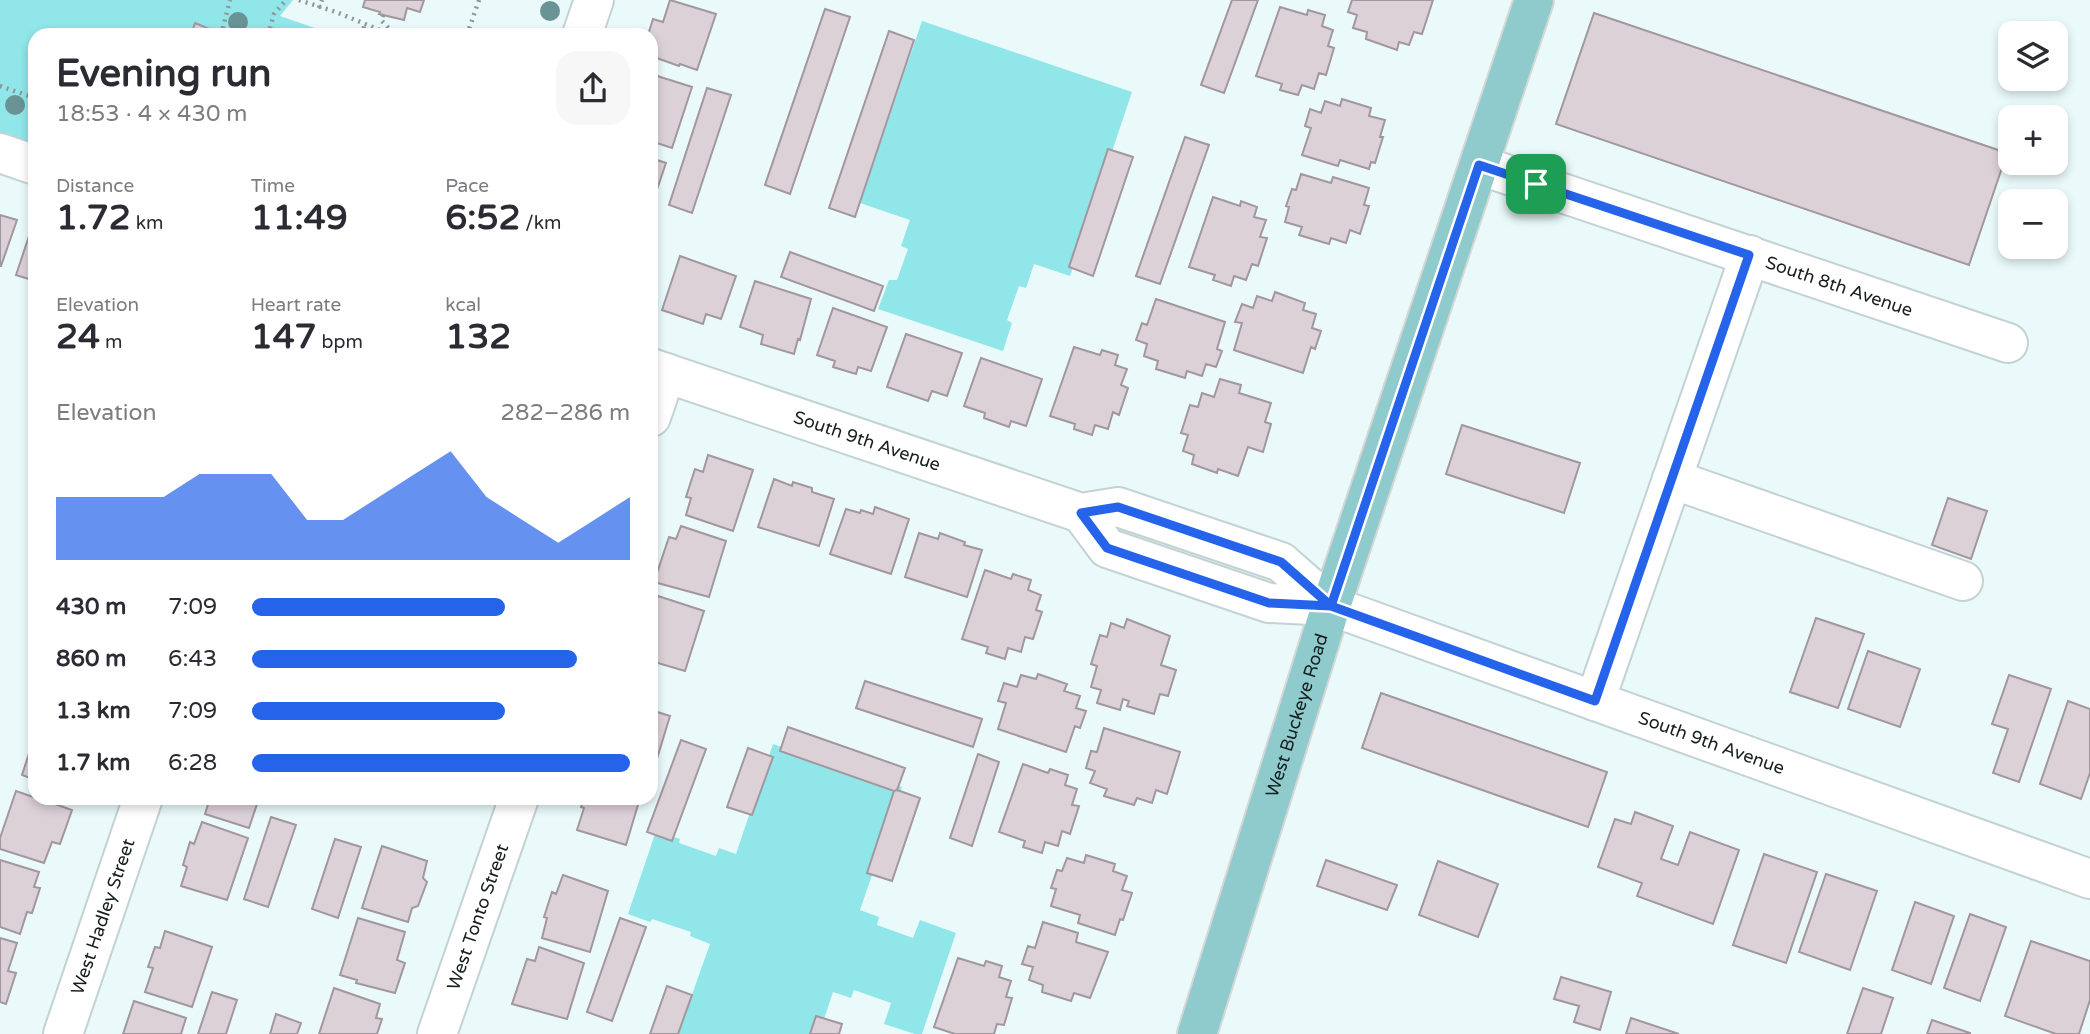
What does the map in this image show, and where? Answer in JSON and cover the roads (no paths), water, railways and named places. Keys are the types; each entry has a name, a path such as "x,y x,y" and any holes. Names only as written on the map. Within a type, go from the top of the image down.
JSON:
{"main road":[{"name":"West Buckeye Road","path":"1197,1034 1331,606 1534,0"}],"street":[{"path":"584,28 594,0"},
{"path":"0,153 28,163"},
{"name":"South 8th Avenue","path":"1479,165 2008,343"},
{"path":"1595,701 1749,255"},
{"name":"South 9th Avenue","path":"659,370 1081,513 1107,548 1269,603 1331,606 2090,879"},
{"path":"1672,479 1963,581"},
{"name":"West Hadley Street","path":"63,1034 140,805"},
{"name":"West Tonto Street","path":"438,1034 517,805"}]}
